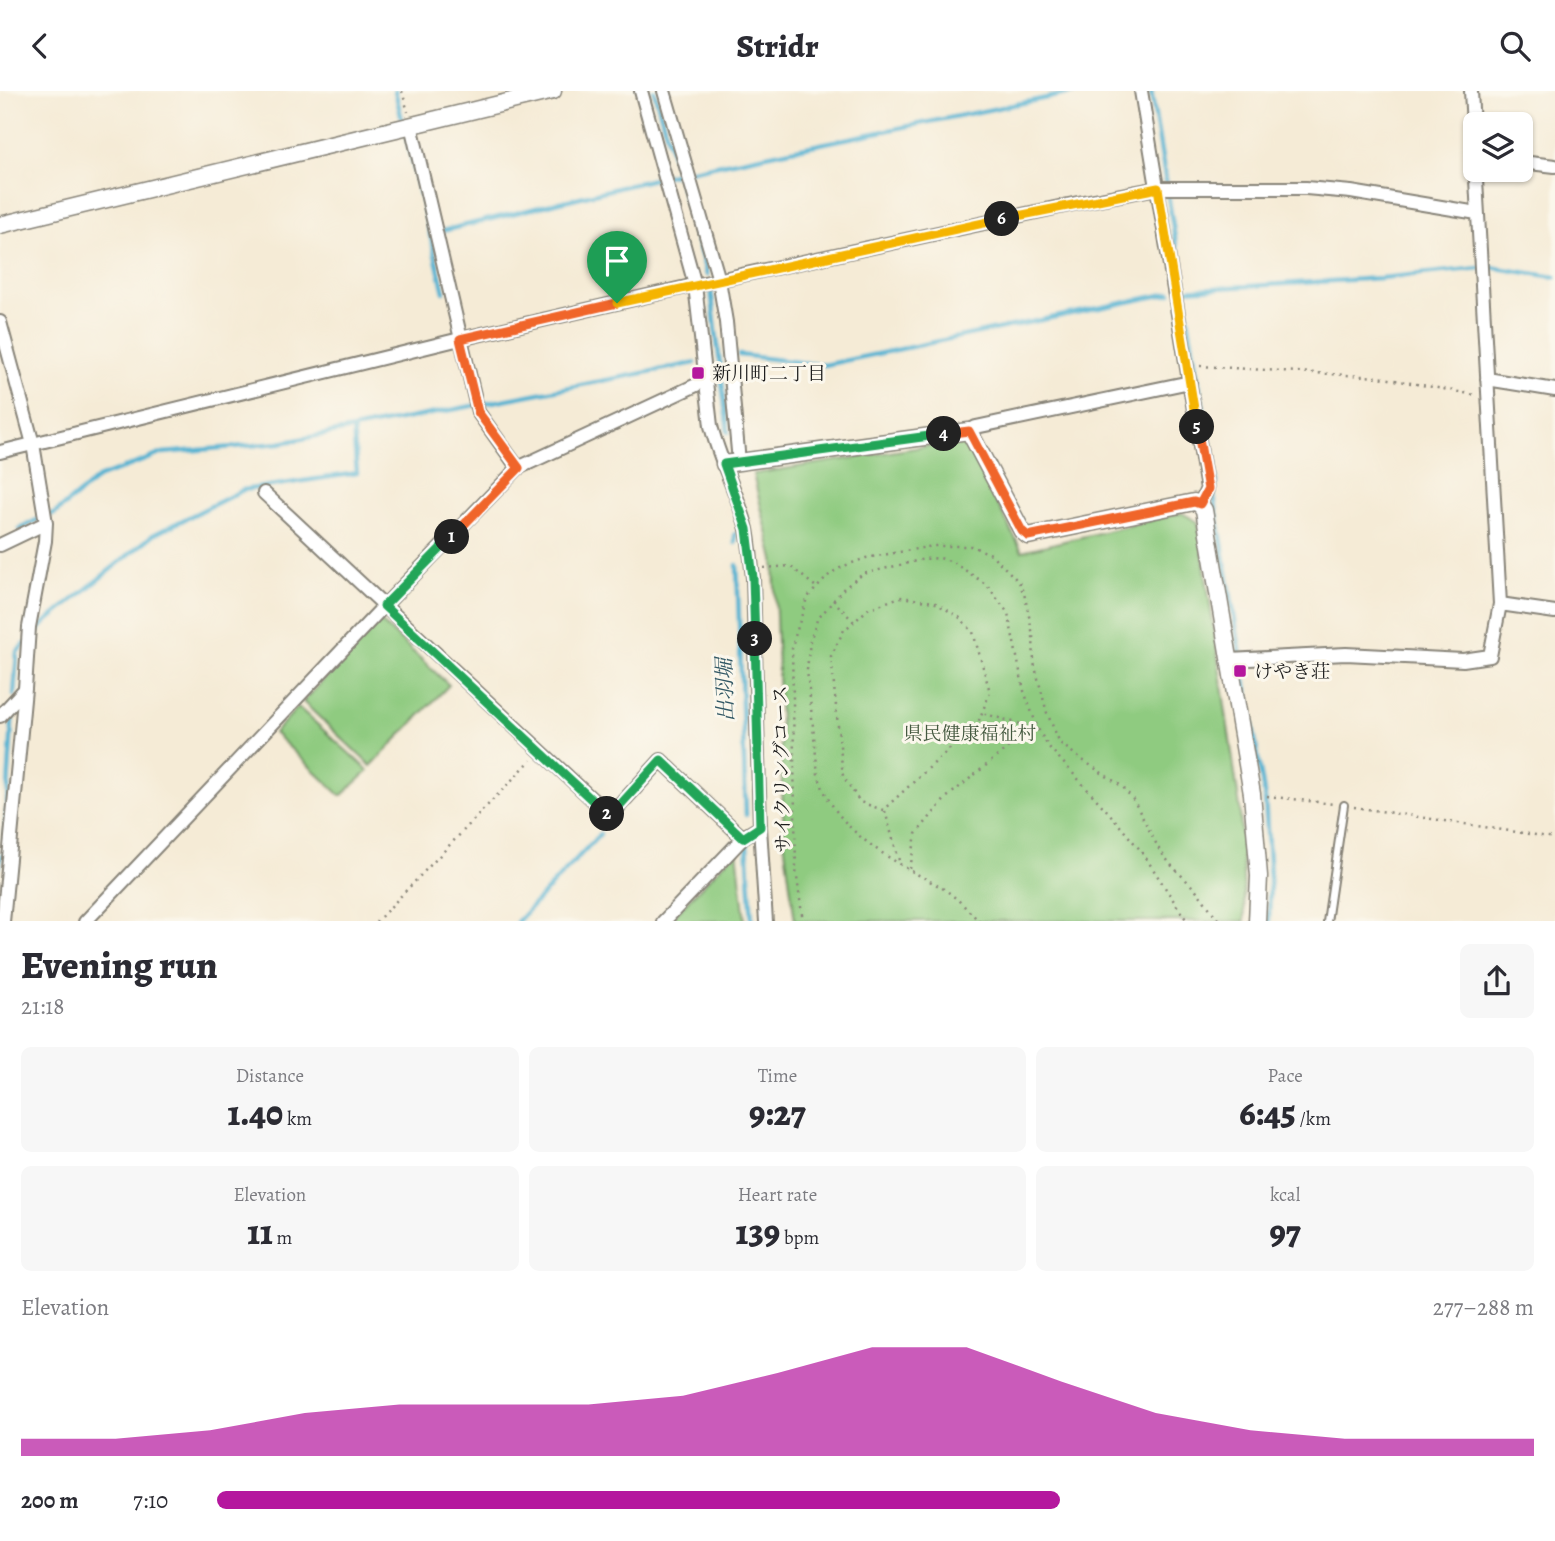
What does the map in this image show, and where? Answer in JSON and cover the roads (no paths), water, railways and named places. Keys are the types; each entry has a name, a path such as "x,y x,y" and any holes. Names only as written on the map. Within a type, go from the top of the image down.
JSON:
{"street":[{"path":"0,225 553,91"},
{"path":"641,91 695,285 711,426 715,442 731,463"},
{"path":"664,91 719,280 726,322 731,463 747,529 752,568 765,921"},
{"path":"1141,91 1208,489 1200,504"},
{"path":"1471,91 1472,112"},
{"path":"411,125 478,412 519,468"},
{"path":"1533,163 1555,166"},
{"path":"1229,660 1346,654 1463,660 1490,656 1500,604 1476,182"},
{"path":"0,452 460,339 695,285 1158,188 1306,188 1351,192 1477,213"},
{"path":"0,322 33,444 46,523 29,627 3,921"},
{"path":"1487,379 1555,390"},
{"path":"86,921 384,606 519,468 706,380"},
{"path":"731,463 969,431 990,424 1190,382"},
{"path":"969,431 1022,531 1028,536 1194,502 1200,504 1204,510 1252,794 1259,876 1257,921"},
{"path":"264,493 610,816 661,760 743,838"},
{"path":"0,545 46,523"},
{"path":"1500,604 1555,612"},
{"path":"0,716 25,689"},
{"path":"664,921 743,838 760,827"}],"lane":[{"path":"1327,921 1344,805"}],"waterway":[{"path":"395,91 444,292"},
{"name":"出羽堀","path":"654,91 707,275"},
{"path":"430,234 678,173 1081,91"},
{"path":"1151,91 1217,483 1213,490 1265,799 1270,878 1269,921"},
{"path":"1183,290 1381,278 1490,267 1555,277"},
{"name":"出羽堀","path":"711,289 728,432"},
{"path":"739,355 824,365 1171,293"},
{"path":"20,529 54,514 98,478 163,453 280,443 695,363"},
{"path":"31,638 47,621 153,535 243,490 357,473 353,429"},
{"name":"出羽堀","path":"735,534 735,543"},
{"name":"出羽堀","path":"737,565 746,815"},
{"path":"14,695 17,652 25,644"},
{"path":"0,866 4,853 13,707"},
{"path":"518,921 600,834"},
{"name":"出羽堀","path":"747,843 752,921"}],"place":[{"name":"新川町二丁目","path":"698,373"},
{"name":"けやき荘","path":"1240,671"}],"park label":[{"name":"県民健康福祉村","path":"970,733"}]}
